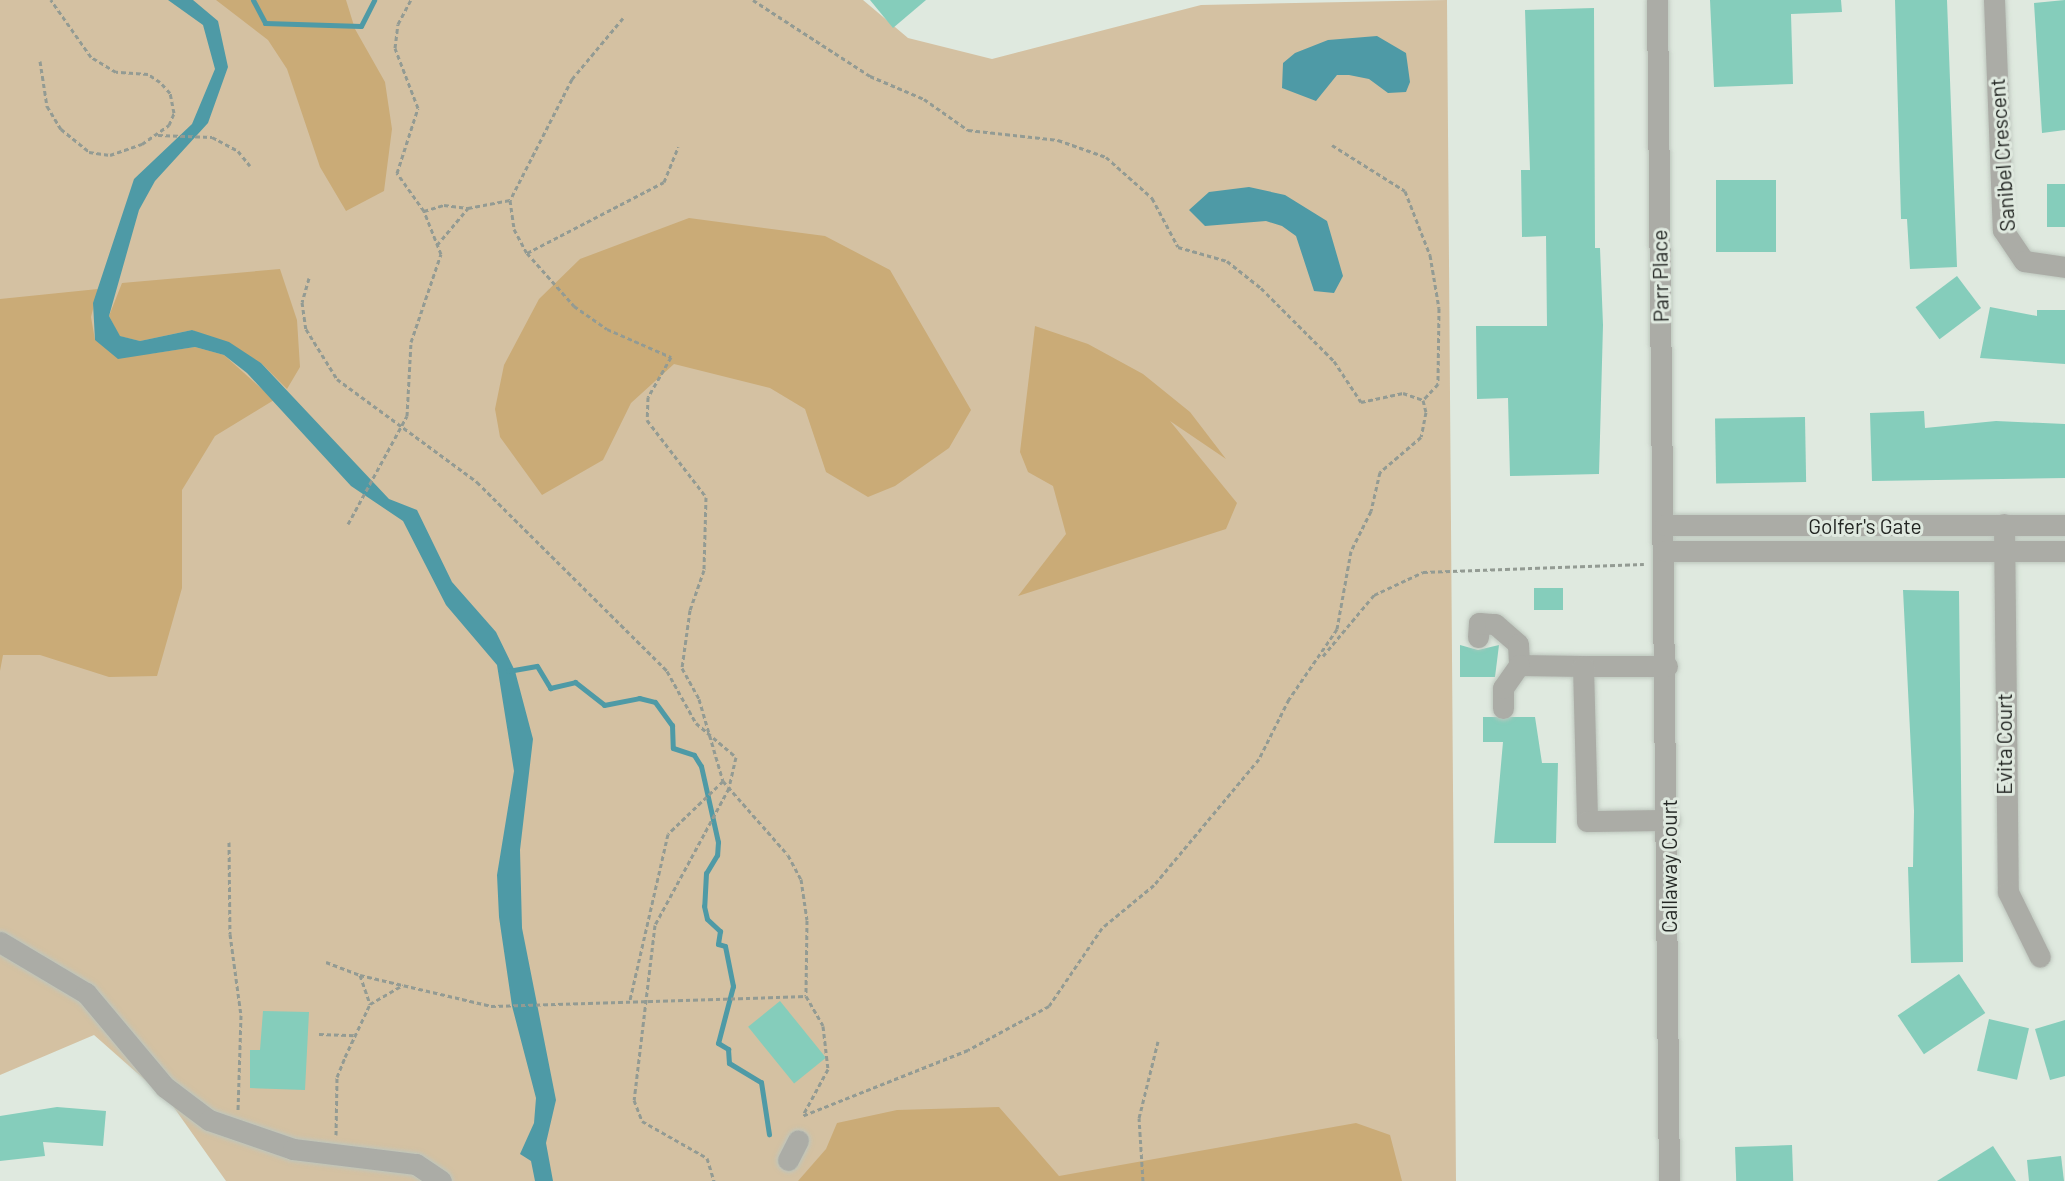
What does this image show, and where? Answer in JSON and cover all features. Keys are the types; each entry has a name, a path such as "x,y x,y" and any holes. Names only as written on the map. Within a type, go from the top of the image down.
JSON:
{"street":[{"name":"Parr Place","path":"1657,0 1666,557"},
{"name":"Sanibel Crescent","path":"1994,0 2003,230 2024,261 2065,267"},
{"name":"Evita Court","path":"2004,524 2007,892 2040,957"},
{"name":"Golfer's Gate","path":"1665,525 2065,525"},
{"name":"Golfer's Gate","path":"1666,557 2065,551"},
{"name":"Callaway Court","path":"1666,557 1669,820 1668,1181"},
{"path":"1478,637 1479,623 1506,629 1518,644 1520,665 1503,688 1503,708"},
{"path":"1520,665 1667,666"},
{"path":"1584,666 1587,821 1669,820"},
{"path":"0,942 86,993 165,1087 188,1107 238,1132 293,1149 416,1164 441,1181"},
{"path":"788,1160 798,1140"}],"path":[{"path":"51,0 78,43 102,66 148,74 170,93 174,113 158,135"},
{"path":"348,524 362,506 402,431 407,416 411,342 441,254 424,211 398,172 418,108 395,48 398,24 411,0"},
{"path":"753,0 870,76 924,99 968,130 1058,140 1106,157 1152,198 1178,248 1227,261 1261,288 1334,362 1361,402 1403,393 1423,399"},
{"path":"623,18 572,79 510,200 514,229 527,253 582,312 607,329 671,357 648,397 647,420 706,497 704,570 690,610 682,668 712,737 723,781 789,855 801,879 807,920 806,996 823,1026 828,1069 802,1116 798,1140"},
{"path":"40,61 47,106 82,148 110,154 158,135 212,137 238,151 250,166"},
{"path":"802,1116 968,1050 1049,1006 1102,928 1154,885 1259,759 1289,699 1322,657 1337,629 1351,550 1371,511 1380,472 1421,437 1423,399 1438,384 1439,308 1430,255 1405,191 1332,145"},
{"path":"527,253 664,182 678,147"},
{"path":"424,211 444,205 468,208 510,200"},
{"path":"437,245 468,208"},
{"path":"309,278 302,302 306,329 320,358 337,379 402,431 477,482 668,671 696,723 736,757 729,788 655,925 634,1100 642,1120 707,1158 714,1181"},
{"path":"1322,657 1331,653 1374,595 1423,572 1666,557"},
{"path":"630,1000 668,834 699,801 716,792 723,781"},
{"path":"228,842 230,934 241,1015 238,1132"},
{"path":"326,962 360,975 497,1005 549,1000 751,999 806,996"},
{"path":"360,975 370,1004"},
{"path":"337,1154 337,1077 370,1004 404,985"},
{"path":"319,1034 356,1035"},
{"path":"1143,1181 1139,1118 1158,1041"}],"shaded area":[{"path":"0,0 863,0 908,38 992,59 1201,5 1447,0 1456,1181 226,1181 170,1102 94,1035 0,1075"},
{"path":"216,0 346,0 355,29 385,82 392,129 384,191 346,211 320,167 287,69 268,40"},
{"path":"689,218 825,236 890,270 971,410 949,448 895,486 868,497 826,472 805,409 770,388 674,364 631,403 603,460 542,495 500,437 495,409 504,365 539,299 580,259"},
{"path":"280,269 297,320 300,367 287,389 261,363 192,330 140,341 119,336 109,316 122,283"},
{"path":"98,289 91,317 95,340 149,354 195,347 224,355 274,400 215,436 182,490 182,588 157,676 109,677 40,655 3,655 0,671 0,299"},
{"path":"1035,326 1088,344 1143,374 1190,412 1226,459 1170,421 1237,503 1226,529 1018,596 1066,534 1053,486 1028,472 1020,452"},
{"path":"999,1107 1059,1176 1356,1123 1390,1135 1402,1181 798,1181 826,1149 837,1123 897,1110"}],"water":[{"path":"168,0 193,0 218,21 228,67 208,123 155,181 139,210 109,316 120,336 140,341 192,330 229,342 261,363 389,499 417,510 452,582 496,632 515,671 533,739 520,850 522,928 556,1100 546,1143 553,1181 535,1181 531,1161 520,1154 534,1123 536,1098 512,1006 499,917 497,875 514,771 497,665 446,605 403,521 351,486 247,373 224,355 195,347 118,359 95,340 93,303 134,179 192,124 215,69 203,25"},
{"path":"1377,36 1406,53 1410,82 1406,92 1388,93 1369,79 1349,75 1337,75 1316,101 1282,88 1283,63 1295,53 1328,40"},
{"path":"1249,187 1285,195 1327,221 1343,276 1334,293 1314,291 1296,236 1282,226 1266,221 1205,226 1189,210 1209,192"}],"building":[{"path":"870,0 926,0 893,28"},
{"path":"1710,0 1841,0 1842,12 1791,14 1793,84 1714,87"},
{"path":"1895,0 1947,0 1957,267 1910,269 1907,219 1901,219"},
{"path":"2065,0 2065,130 2042,133 2034,3"},
{"path":"1594,8 1595,248 1600,248 1603,325 1599,474 1510,476 1508,398 1477,399 1476,326 1547,326 1546,236 1522,237 1521,170 1530,170 1525,10"},
{"path":"1716,180 1776,180 1776,252 1716,252"},
{"path":"2047,184 2065,184 2065,227 2047,227"},
{"path":"1957,276 1981,308 1940,339 1915,307"},
{"path":"1990,307 2037,316 2037,310 2065,310 2065,364 1980,358"},
{"path":"1924,411 1925,428 1996,421 2065,424 2065,478 1872,481 1870,413"},
{"path":"1805,417 1806,482 1716,484 1715,419"},
{"path":"1534,588 1563,588 1563,610 1534,610"},
{"path":"1903,590 1959,591 1963,962 1911,963 1908,867 1913,867 1914,811"},
{"path":"1460,645 1478,650 1499,645 1495,677 1460,677"},
{"path":"1483,717 1535,717 1542,763 1558,763 1556,843 1494,843 1503,742 1483,742"},
{"path":"1959,974 1985,1013 1924,1054 1898,1015"},
{"path":"780,1001 826,1058 794,1084 748,1027"},
{"path":"263,1011 309,1012 305,1090 250,1088 250,1050 260,1050"},
{"path":"1989,1019 2029,1028 2017,1080 1977,1071"},
{"path":"2065,1020 2065,1076 2050,1080 2035,1029"},
{"path":"57,1107 106,1111 103,1146 43,1142 45,1156 0,1161 0,1116"},
{"path":"1792,1145 1793,1181 1736,1181 1735,1147"},
{"path":"1993,1146 2016,1181 1937,1181"},
{"path":"2061,1156 2064,1181 2029,1181 2027,1160"}],"waterway":[{"path":"253,0 265,23 361,26 374,0"},
{"path":"508,671 537,666 550,688 575,682 604,705 639,698 655,702 672,725 673,748 694,755 701,766 718,842 717,855 706,873 704,906 707,919 720,931 718,944 725,946 733,986 718,1043 728,1049 729,1063 761,1082 769,1134"}]}
